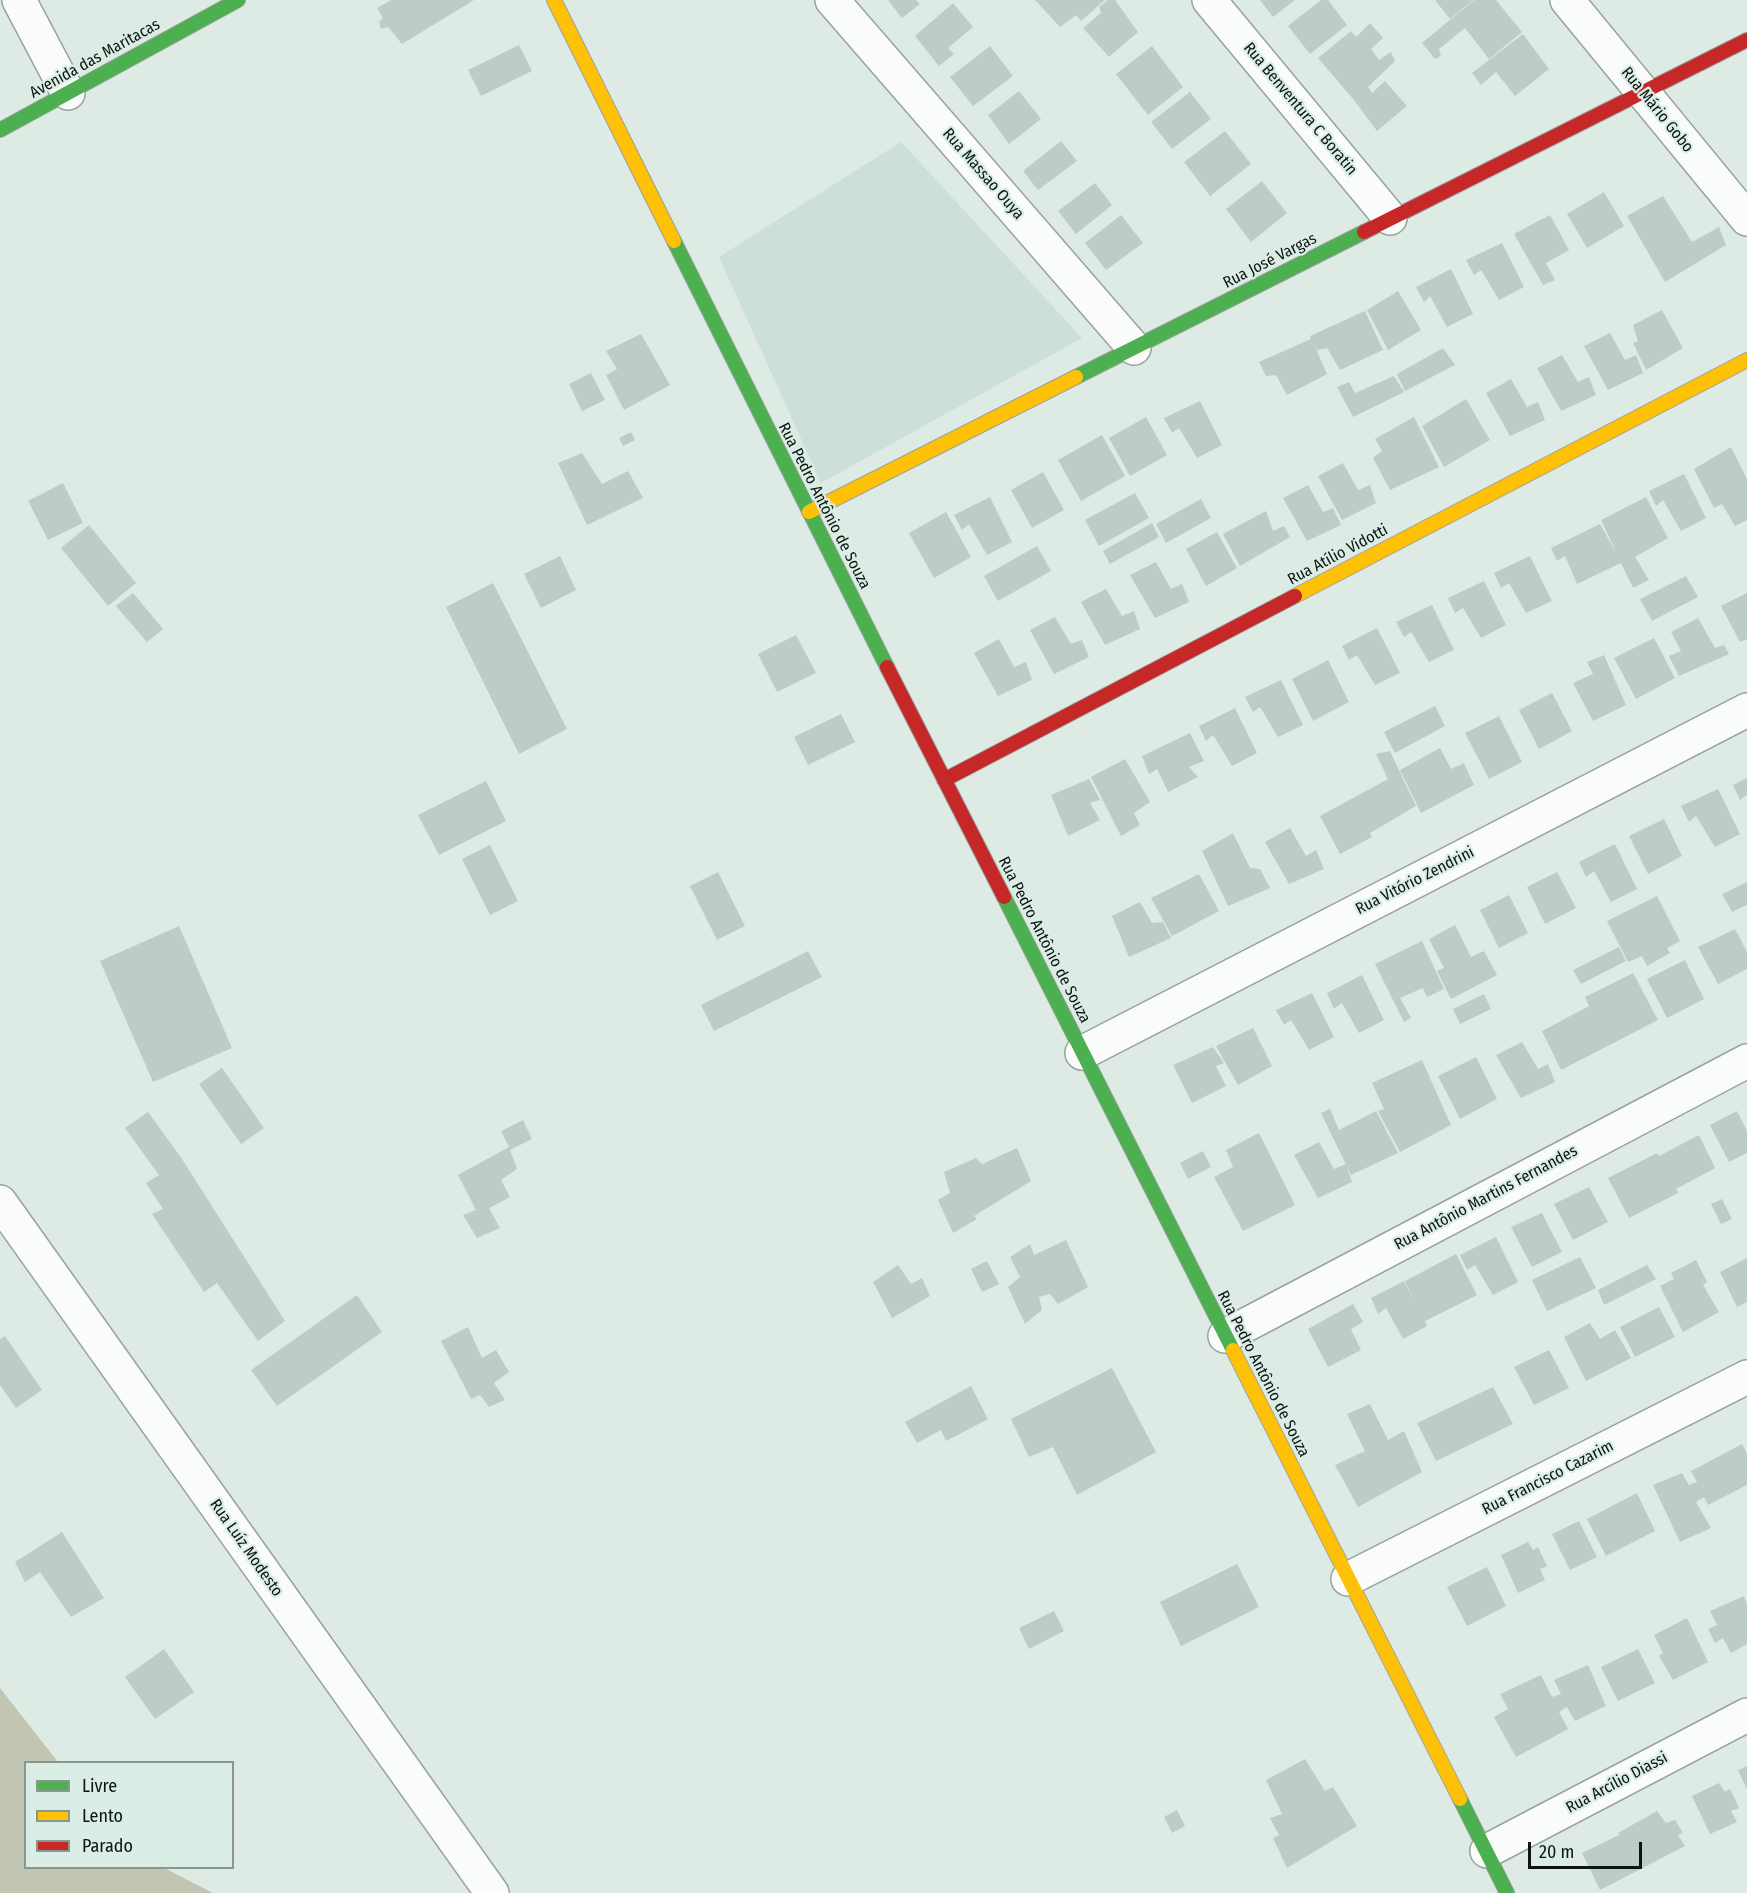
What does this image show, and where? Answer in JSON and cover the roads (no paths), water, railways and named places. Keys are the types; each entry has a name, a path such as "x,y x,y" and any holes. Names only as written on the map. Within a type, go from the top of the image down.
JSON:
{"street":[{"path":"19,0 68,93"},
{"name":"Avenida das Maritacas","path":"0,130 238,0"},
{"name":"Rua Pedro Antônio de Souza","path":"554,0 809,512 1507,1893"},
{"name":"Rua Massao Ouya","path":"832,0 1134,348"},
{"name":"Rua Benventura C Boratin","path":"1209,0 1390,218"},
{"name":"Rua Mário Gobo","path":"1567,0 1747,219"},
{"name":"Rua José Vargas","path":"809,512 1747,40"},
{"name":"Rua Atílio Vidotti","path":"944,780 1747,360"},
{"name":"Rua Vitório Zendrini","path":"1082,1053 1747,710"},
{"name":"Rua Antônio Martins Fernandes","path":"1225,1336 1747,1061"},
{"name":"Rua Luíz Modesto","path":"0,1202 492,1893"},
{"name":"Rua Francisco Cazarim","path":"1348,1579 1747,1377"},
{"name":"Rua Arcílio Diassi","path":"1486,1851 1747,1715"}]}
